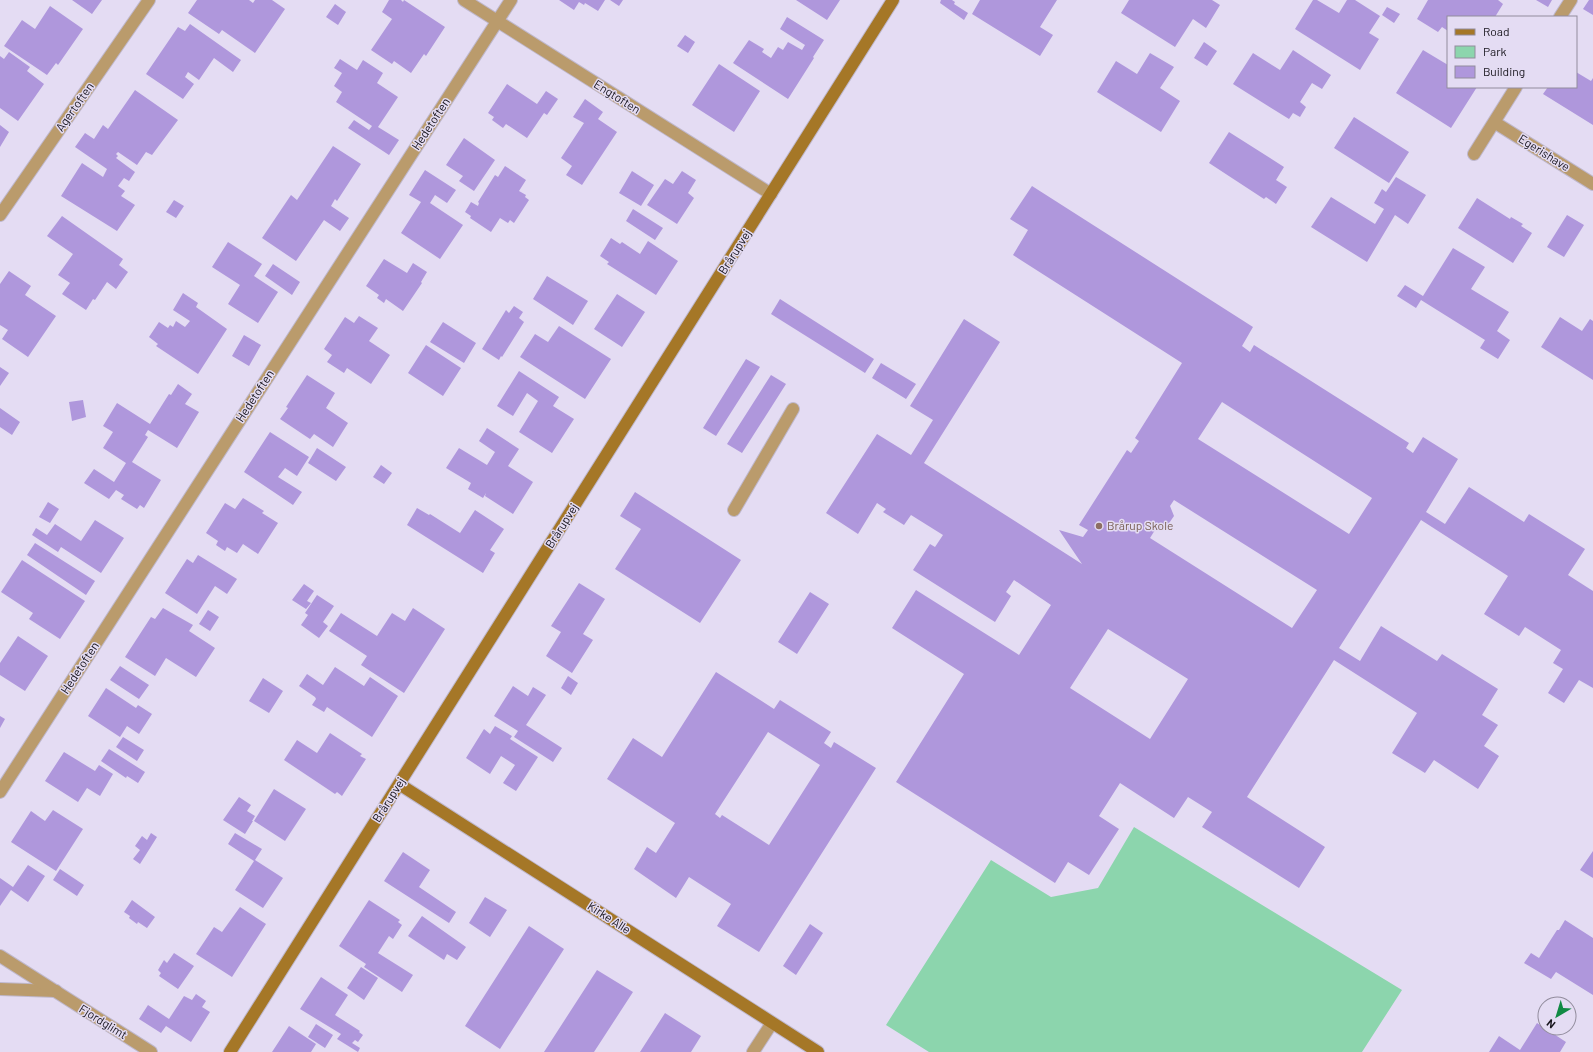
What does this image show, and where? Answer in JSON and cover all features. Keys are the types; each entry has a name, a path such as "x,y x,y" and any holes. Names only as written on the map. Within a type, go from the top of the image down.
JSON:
{"street":[{"name":"Agertoften","path":"0,215 149,0"},
{"name":"Engtoften","path":"464,0 771,194"},
{"name":"Hedetoften","path":"0,792 511,0"},
{"name":"Brårupvej","path":"230,1052 893,0"},
{"path":"1561,16 1571,0"},
{"path":"1474,154 1515,88"},
{"name":"Egerishave","path":"1494,122 1593,184"},
{"path":"734,510 794,409"},
{"name":"Kirke Alle","path":"400,784 818,1052"},
{"name":"Fjordglimt","path":"0,956 151,1052"},
{"path":"0,989 56,991"},
{"path":"753,1052 772,1023"}],"green space":[{"path":"1134,827 1402,990 1362,1052 929,1052 886,1025 991,860 1051,897 1098,888"}],"building":[{"path":"72,0 102,0 92,14"},
{"path":"197,0 249,0 253,3 255,0 272,0 285,9 255,53 222,30 219,34 188,13"},
{"path":"389,0 401,0 403,2 404,0 445,27 426,56 424,54 411,73 394,61 392,64 371,50 392,19 382,12"},
{"path":"559,0 605,0 598,11 585,3 584,5 579,2 574,10"},
{"path":"610,0 623,0 619,6"},
{"path":"796,0 840,0 827,20"},
{"path":"941,0 952,0 955,2 954,4 968,13 964,20 940,3"},
{"path":"980,0 1057,0 1040,27 1053,35 1040,56 972,14"},
{"path":"1129,0 1212,0 1220,5 1206,28 1193,19 1175,47 1121,13"},
{"path":"1313,0 1317,0 1339,13 1347,0 1355,0 1380,16 1369,33 1379,39 1360,70 1295,29"},
{"path":"1428,0 1498,0 1503,4 1496,16 1447,16 1447,30 1442,27 1438,32 1417,19"},
{"path":"1536,0 1552,0 1548,7"},
{"path":"1589,0 1593,0 1593,15 1583,9"},
{"path":"335,4 346,12 338,25 326,17"},
{"path":"50,6 83,29 58,65 56,63 47,75 4,46 22,20 35,29"},
{"path":"1387,7 1400,14 1394,23 1382,15"},
{"path":"787,17 824,40 788,99 733,63 749,40 764,49 762,52 771,58 778,47 783,50 788,42 802,50 805,45 780,29"},
{"path":"190,24 241,60 233,72 214,58 199,80 188,72 185,77 194,84 183,99 146,74 178,27 185,31"},
{"path":"685,35 695,42 688,53 677,46"},
{"path":"1204,42 1217,51 1207,66 1194,58"},
{"path":"1293,50 1331,75 1322,89 1312,83 1300,102 1306,107 1300,117 1293,113 1289,119 1233,84 1253,53 1280,70"},
{"path":"1423,50 1447,64 1447,88 1476,88 1451,128 1396,93"},
{"path":"9,52 30,67 27,71 44,84 18,121 0,108 0,56 4,59"},
{"path":"1150,53 1174,67 1160,88 1180,101 1161,132 1097,92 1116,61 1137,74"},
{"path":"340,59 357,70 363,60 383,73 377,83 398,97 378,127 399,140 389,155 348,128 354,120 369,130 372,126 336,102 342,92 334,86 342,73 334,68"},
{"path":"719,64 760,91 734,132 692,105"},
{"path":"1577,73 1591,81 1593,78 1593,125 1543,94 1547,88 1577,88"},
{"path":"507,84 537,104 546,91 558,99 547,115 544,113 527,138 506,124 503,128 492,120 494,117 488,113"},
{"path":"135,90 178,120 152,155 146,152 137,165 118,152 116,154 118,156 116,158 135,172 129,181 124,178 118,186 125,191 121,196 135,205 117,231 61,196 82,163 103,177 107,169 75,147 85,133 94,139 103,125 108,129"},
{"path":"585,99 603,112 598,119 617,132 582,185 566,175 572,166 561,158 584,123 573,117"},
{"path":"1354,117 1409,152 1389,183 1334,148"},
{"path":"0,125 9,132 0,147"},
{"path":"1229,132 1284,167 1276,180 1287,187 1276,204 1266,197 1264,199 1209,163"},
{"path":"464,138 495,160 474,191 459,181 463,176 446,165"},
{"path":"333,146 361,164 337,201 335,199 331,206 349,218 340,231 324,220 296,261 262,238 291,195 297,200"},
{"path":"505,166 526,180 519,191 526,195 525,197 529,200 514,223 510,220 508,223 500,218 491,232 470,218 471,216 465,212 471,202 478,206 478,202 495,175 498,177"},
{"path":"425,170 456,190 447,203 435,195 430,203 463,225 440,259 401,233 421,202 409,195"},
{"path":"632,171 654,185 641,206 619,193"},
{"path":"682,171 696,180 688,193 694,198 677,224 647,205 665,179 673,184"},
{"path":"1396,177 1426,195 1408,224 1395,215 1367,262 1311,227 1331,197 1375,224 1384,209 1374,203 1382,189 1386,192"},
{"path":"1032,186 1253,327 1242,346 1250,352 1254,345 1409,443 1406,448 1413,453 1423,437 1458,459 1426,512 1445,524 1469,487 1524,522 1529,514 1585,549 1568,575 1593,591 1593,688 1579,680 1564,703 1548,693 1563,669 1553,663 1561,650 1525,627 1519,636 1484,614 1508,576 1421,520 1339,648 1360,661 1381,626 1437,661 1442,654 1498,689 1482,715 1498,725 1484,746 1499,756 1478,789 1434,760 1425,773 1392,753 1417,713 1334,660 1247,797 1325,847 1299,888 1202,827 1212,812 1188,797 1174,818 1120,783 1099,816 1119,829 1089,875 1068,862 1055,883 896,782 964,674 892,628 916,590 1019,655 1051,605 1014,580 1006,592 1011,596 995,622 913,570 930,544 935,547 943,535 911,515 904,525 883,512 886,509 877,503 858,534 826,513 877,434 911,455 933,420 910,406 964,319 1000,342 924,463 1082,564 1059,530 1083,537 1088,530 1079,525 1127,450 1131,453 1139,441 1135,438 1182,363 1013,255 1028,230 1010,219","holes":["1222,402 1372,498 1349,534 1198,439","1174,500 1317,590 1292,628 1150,538 1155,530 1165,529 1174,516 1170,506","1108,629 1188,679 1150,739 1070,688"]},
{"path":"1477,198 1510,219 1511,217 1523,224 1521,226 1532,233 1513,263 1458,228"},
{"path":"174,200 184,206 176,218 166,212"},
{"path":"633,209 663,228 655,240 626,221"},
{"path":"1567,215 1584,225 1564,257 1547,247"},
{"path":"62,216 123,259 119,265 128,272 116,289 107,282 86,310 62,294 70,283 58,275 73,254 47,236"},
{"path":"611,238 620,244 622,242 640,254 648,241 678,261 656,295 607,264 609,262 600,256"},
{"path":"228,242 262,264 254,276 278,292 258,323 228,304 240,285 212,267"},
{"path":"1453,248 1485,267 1471,289 1509,312 1497,331 1510,340 1498,359 1480,348 1485,340 1421,300 1416,308 1397,296 1405,285 1423,296"},
{"path":"384,259 407,273 413,263 427,272 421,282 422,283 403,311 386,299 384,303 377,298 379,295 366,286"},
{"path":"273,264 300,282 292,295 265,276"},
{"path":"9,271 31,286 25,295 56,316 28,357 2,339 8,330 0,325 0,284"},
{"path":"547,276 588,301 573,325 533,299"},
{"path":"183,293 198,303 196,307 227,329 198,374 156,346 158,344 149,337 159,322 168,328 170,325 173,327 176,321 185,327 190,321 173,310"},
{"path":"617,294 645,312 622,347 594,329"},
{"path":"780,299 874,359 865,373 771,314"},
{"path":"514,306 523,312 519,318 524,322 499,360 482,349 506,310 509,313"},
{"path":"359,316 378,328 369,341 390,355 371,384 347,368 344,373 327,362 332,355 324,349 345,317 354,323"},
{"path":"1560,317 1582,331 1590,319 1593,321 1593,380 1541,347"},
{"path":"443,322 476,343 464,363 430,342"},
{"path":"559,326 611,359 585,399 520,357 535,334 548,342"},
{"path":"244,335 261,345 249,366 232,356"},
{"path":"426,345 461,368 443,396 408,373"},
{"path":"746,359 760,367 716,436 703,428"},
{"path":"881,363 916,384 906,399 872,378"},
{"path":"0,367 9,373 0,386"},
{"path":"519,371 559,397 553,406 574,419 552,453 519,432 538,401 527,393 513,416 497,406"},
{"path":"307,375 335,393 326,408 348,423 333,447 314,434 310,439 280,419"},
{"path":"771,375 786,384 742,453 727,444"},
{"path":"178,384 192,394 185,404 199,412 177,448 148,430 145,435 148,437 132,462 161,480 144,508 140,505 137,509 121,499 124,495 116,490 109,499 84,483 94,469 114,482 126,463 103,448 113,432 103,426 117,403 150,424 169,394 171,395"},
{"path":"83,400 86,417 72,421 69,402"},
{"path":"0,408 20,422 12,435 0,427"},
{"path":"487,428 519,449 508,466 533,482 513,514 485,496 486,493 483,498 468,489 471,483 446,468 459,448 487,465 495,452 479,441"},
{"path":"270,432 309,457 297,476 285,468 278,477 302,492 293,505 244,472"},
{"path":"317,448 346,467 336,481 308,463"},
{"path":"381,465 392,473 384,484 373,477"},
{"path":"635,492 741,560 700,623 615,569 641,529 620,516"},
{"path":"243,498 264,511 262,513 278,523 258,554 243,544 237,553 227,547 225,551 216,545 218,541 206,533 225,503 235,509"},
{"path":"48,502 59,509 50,523 39,517"},
{"path":"417,508 429,515 430,514 460,533 475,510 504,529 490,550 495,553 483,573 407,525"},
{"path":"95,520 124,538 101,573 61,547 58,552 32,535 36,528 47,535 55,524 81,541"},
{"path":"35,543 95,581 86,595 27,555"},
{"path":"198,555 237,579 227,594 215,586 197,614 165,593 187,559 193,563"},
{"path":"22,560 85,601 60,639 29,619 33,613 1,592"},
{"path":"579,583 605,599 583,634 593,640 572,673 546,656 561,632 551,626"},
{"path":"304,584 314,591 307,601 311,603 306,609 292,600"},
{"path":"810,592 829,604 797,654 778,642"},
{"path":"317,595 334,606 323,622 328,626 319,638 301,625 308,615 305,613"},
{"path":"163,608 193,625 189,631 215,648 196,677 166,658 155,676 125,657 151,617 155,619"},
{"path":"413,608 445,629 404,693 361,665 367,656 329,631 341,613 377,636 392,613 405,621"},
{"path":"208,610 219,617 210,631 199,624"},
{"path":"18,636 48,656 25,691 0,675 0,663"},
{"path":"120,666 149,685 139,699 110,680"},
{"path":"335,667 364,686 370,677 398,696 372,737 327,707 324,712 312,705 316,699 315,697 299,686 307,674 323,685"},
{"path":"716,672 774,709 780,700 831,732 824,743 831,748 834,742 876,768 759,952 717,926 731,904 689,877 676,898 634,869 647,847 656,853 675,823 607,779 633,738 662,757","holes":["768,732 820,765 769,845 722,815 720,818 715,814"]},
{"path":"568,676 578,683 571,695 561,688"},
{"path":"263,678 283,691 269,713 249,701"},
{"path":"513,686 528,696 533,687 546,695 526,725 562,748 553,762 514,737 518,731 494,716"},
{"path":"106,688 136,708 138,705 152,714 139,734 127,726 120,737 88,716"},
{"path":"0,716 5,719 0,728"},
{"path":"495,726 512,736 510,739 538,757 516,791 503,783 515,765 501,756 490,774 466,758 484,729 490,734"},
{"path":"330,733 362,754 360,756 366,759 342,796 337,792 335,794 284,760 297,740 317,753"},
{"path":"123,737 144,750 137,761 116,747"},
{"path":"109,749 145,772 138,783 127,776 126,778 101,761"},
{"path":"64,752 95,771 99,765 113,774 100,796 87,788 78,802 45,781"},
{"path":"274,789 306,809 285,841 254,821"},
{"path":"239,797 251,805 247,811 255,816 245,834 223,820"},
{"path":"53,810 83,829 56,871 11,842 31,811 45,821"},
{"path":"151,833 157,837 140,864 133,859 140,850 135,846 142,836 147,840"},
{"path":"235,833 262,849 255,860 283,878 263,908 235,890 254,861 228,844"},
{"path":"1593,851 1593,878 1580,870"},
{"path":"403,852 430,870 419,887 456,912 449,923 384,881"},
{"path":"28,865 45,876 28,902 11,890 0,906 0,878 13,887"},
{"path":"60,869 84,885 77,896 53,880"},
{"path":"485,897 507,910 490,937 469,923"},
{"path":"132,900 155,917 147,928 138,922 137,924 124,912"},
{"path":"369,900 400,920 398,922 402,925 393,939 389,936 378,953 413,975 402,992 364,967 366,964 339,946"},
{"path":"240,907 266,924 232,977 196,954 214,927 222,932"},
{"path":"422,916 466,947 457,960 447,954 444,960 408,936"},
{"path":"1565,920 1593,938 1593,995 1556,972 1551,979 1524,963 1531,953 1539,958"},
{"path":"810,924 823,933 796,975 783,966"},
{"path":"529,926 564,949 500,1049 465,1026"},
{"path":"174,953 194,966 178,989 159,976 161,973 158,970 164,960 167,963"},
{"path":"361,967 378,978 364,1000 347,988"},
{"path":"597,970 633,992 594,1052 544,1052"},
{"path":"321,977 348,995 335,1015 360,1031 359,1032 363,1035 358,1042 355,1040 352,1043 360,1048 358,1052 337,1039 341,1034 300,1009"},
{"path":"196,994 206,1001 202,1007 210,1012 191,1042 166,1026 161,1033 139,1019 148,1005 169,1019 184,996 192,1000"},
{"path":"665,1013 701,1036 691,1052 640,1052"},
{"path":"1537,1023 1537,1036 1557,1036 1566,1042 1560,1052 1489,1052 1499,1036 1520,1050"},
{"path":"316,1024 333,1035 325,1048 308,1037"},
{"path":"289,1026 316,1044 311,1052 272,1052"}],"place":[{"name":"Brårup Skole","path":"1099,526"}]}
